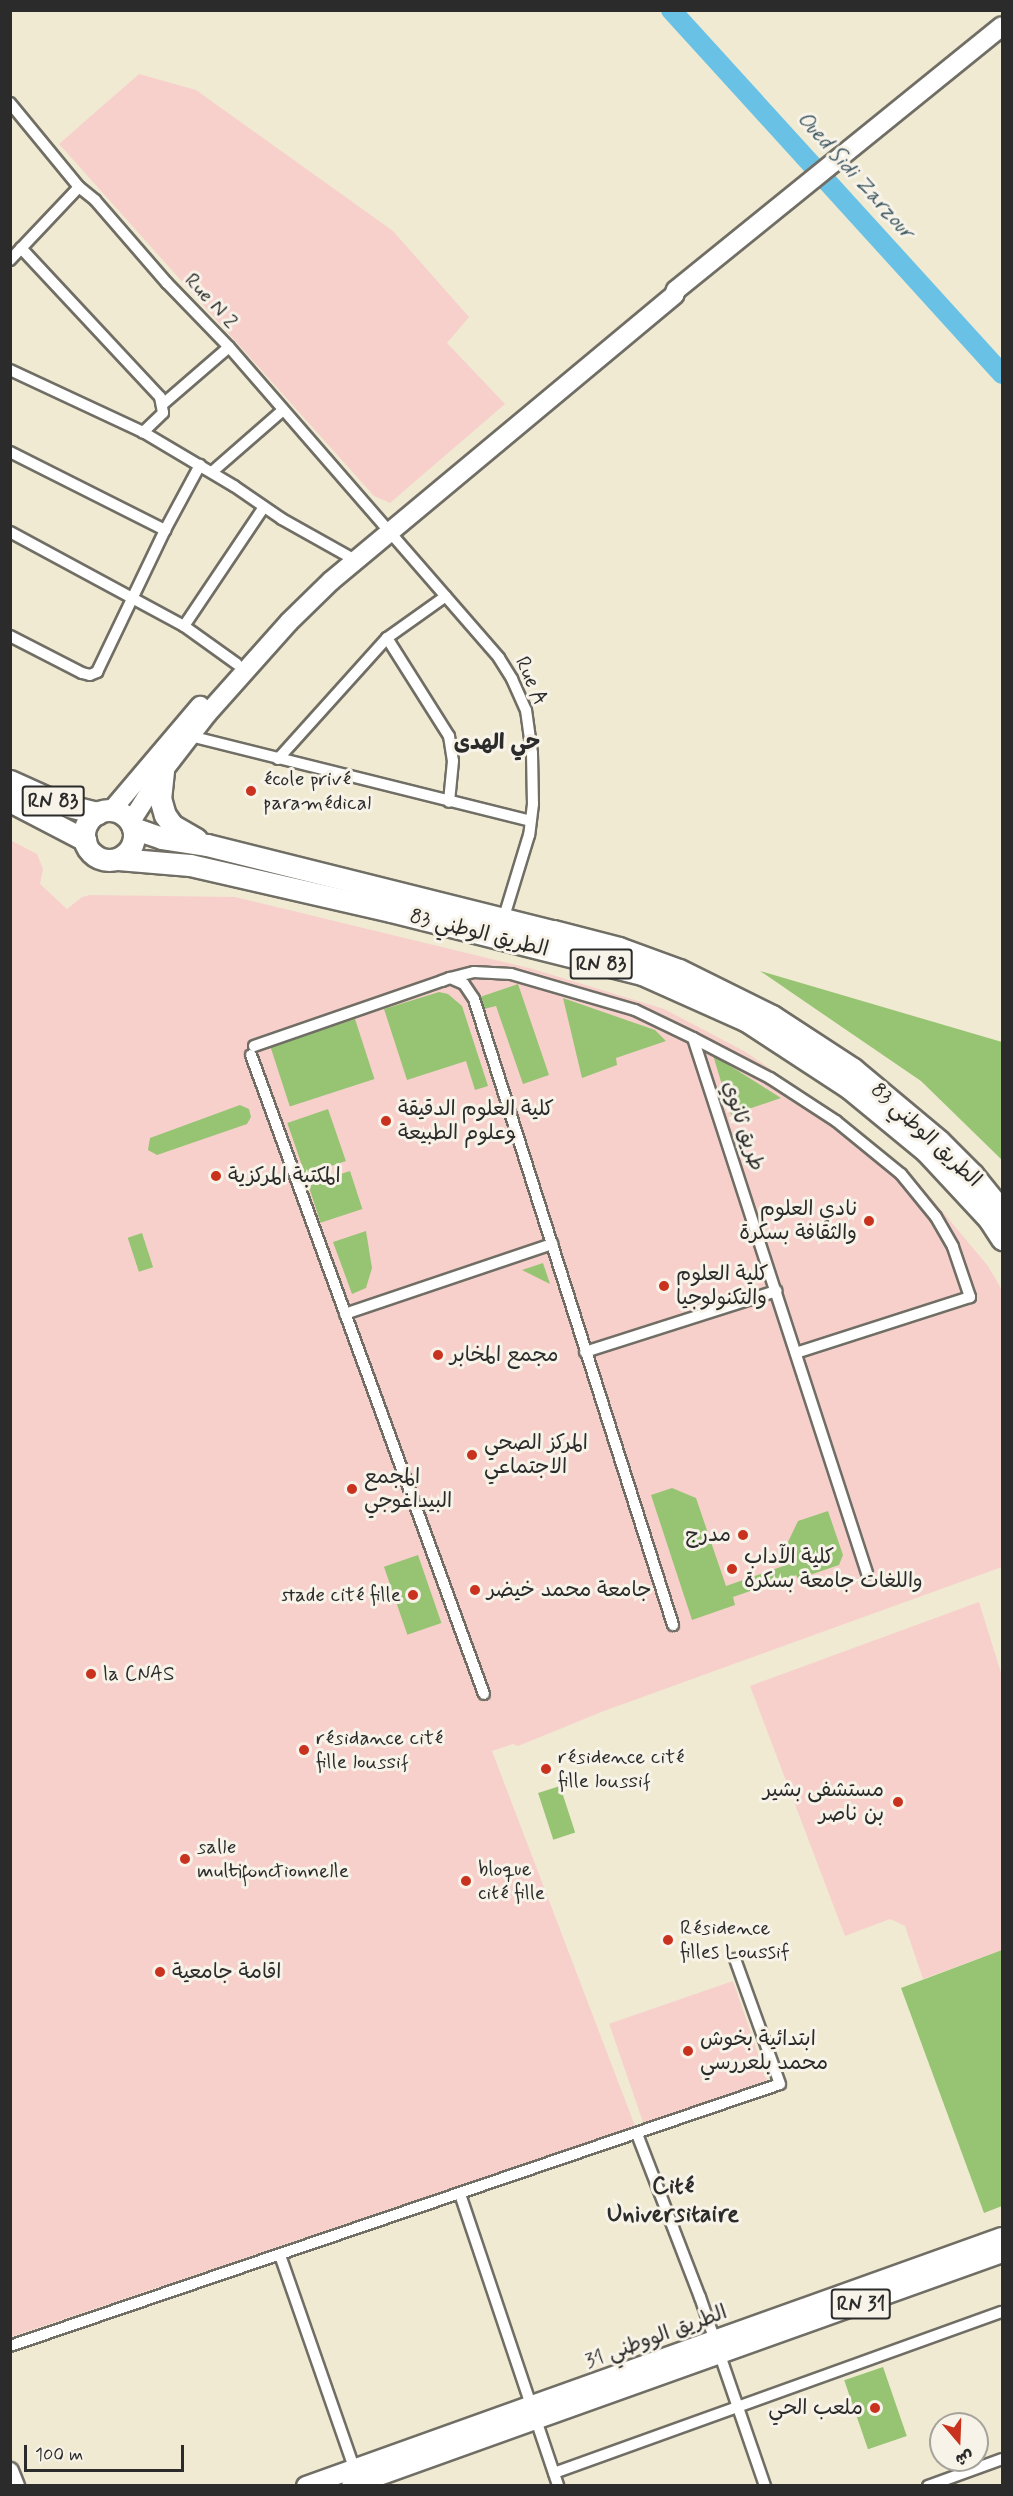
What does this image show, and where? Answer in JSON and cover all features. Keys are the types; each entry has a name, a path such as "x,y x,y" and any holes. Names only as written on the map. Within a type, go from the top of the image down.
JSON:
{"highway":[{"path":"163,771 160,798 165,815 172,825 207,845"},
{"name":"RN 83","path":"10,781 61,804 105,812"},
{"name":"RN 83","path":"10,801 85,840"},
{"path":"105,812 123,815 132,826 130,849 118,859 105,860 94,856 85,840 87,822 105,812"},
{"name":"الطريق الوطني 83","path":"132,826 162,838 207,845 619,948 680,970 772,1016 853,1069 900,1107 974,1175 1002,1210"},
{"name":"الطريق الوطني 83","path":"118,859 190,864 391,911 642,974 747,1021 848,1087 926,1150 988,1219 1002,1239"}],"main road":[{"path":"132,826 163,771 190,736 289,622 386,529 670,290 676,290 1002,26"},
{"path":"105,812 296,601 348,556 386,529"},
{"name":"الطريق الووطني 31","path":"717,2347 1002,2237"},
{"name":"RN 31","path":"356,2481 534,2412 717,2347 1002,2253"},
{"path":"10,2470 16,2486"},
{"path":"306,2486 356,2481"}],"street":[{"name":"Rue N 2","path":"10,103 79,187 95,200 167,283 229,347 386,529"},
{"path":"10,261 79,187"},
{"path":"21,248 156,393 163,404"},
{"path":"143,432 160,417 163,404 229,347"},
{"path":"10,370 143,432 348,556"},
{"path":"212,472 282,411"},
{"path":"10,452 165,530"},
{"path":"10,636 82,673 94,674 102,666 165,530 200,465"},
{"path":"184,626 264,507"},
{"name":"Rue A","path":"386,529 499,658 512,679 526,710 532,753 531,821 529,836 503,920"},
{"path":"10,532 184,626 237,664"},
{"path":"278,759 387,638 446,596"},
{"path":"387,638 449,736 453,761 449,802"},
{"path":"190,736 531,821"},
{"path":"484,1694 345,1314 253,1050 450,978 474,972 511,974 635,1010 770,1078 826,1115 901,1174 941,1227 953,1247 970,1297 796,1353"},
{"path":"450,978 464,984 474,999 673,1625"},
{"name":"طريق ثانوي","path":"693,1038 867,1573"},
{"path":"345,1314 552,1244"},
{"path":"585,1352 776,1291"},
{"path":"10,2346 780,2084 735,1959"},
{"path":"637,2134 717,2347 765,2486"},
{"path":"460,2194 558,2486"},
{"path":"280,2255 356,2481"},
{"path":"554,2474 1002,2312"},
{"path":"928,2486 1002,2460"}],"shaded area":[{"path":"139,74 196,90 393,231 469,317 447,343 505,404 390,503 374,496 59,144"},
{"name":"جامعة محمد خيضر","path":"10,840 37,854 43,869 40,884 67,909 82,897 90,895 235,897 533,969 664,1009 744,1051 840,1116 920,1185 988,1266 1002,1290 1002,1567 604,1711 518,1746 513,1744 492,1751 635,2126 11,2337"},
{"name":"مستشفى بشير بن ناصر","path":"979,1602 1002,1676 1002,1950 923,1979 905,1926 890,1919 845,1936 750,1686"},
{"name":"ابتدائية بخوش محمد بلعررسي","path":"733,1981 767,2080 643,2123 609,2024"}],"green space":[{"path":"760,971 1002,1042 1002,1160 921,1081"},
{"path":"518,984 549,1075 523,1084 496,1006 484,1009 480,997"},
{"path":"439,992 448,994 462,1006 488,1086 475,1090 466,1061 407,1080 384,1009"},
{"path":"563,998 655,1030 666,1041 616,1058 617,1065 582,1078"},
{"path":"355,1019 374,1079 290,1106 270,1047"},
{"path":"713,1055 781,1098 731,1115"},
{"path":"240,1105 249,1109 251,1117 247,1124 157,1155 148,1150 150,1138"},
{"path":"328,1109 346,1161 305,1175 287,1123"},
{"path":"350,1171 362,1209 321,1223 308,1185"},
{"path":"366,1231 372,1268 366,1288 352,1294 333,1242"},
{"path":"142,1233 153,1267 139,1272 128,1238"},
{"path":"543,1263 550,1284 522,1270"},
{"path":"672,1488 696,1498 726,1586 792,1563 787,1544 798,1521 828,1511 843,1555 839,1565 798,1579 796,1575 733,1597 735,1605 692,1620 651,1495"},
{"name":"stade cité fille","path":"418,1555 441,1623 407,1635 384,1567"},
{"path":"560,1786 575,1833 553,1840 538,1793"},
{"path":"1002,1950 1002,2206 984,2213 901,1988"},
{"name":"ملعب الحي","path":"883,2367 907,2436 868,2449 844,2380"}],"waterway":[{"name":"Oued Sidi Zarzour","path":"671,10 1002,374"}],"place":[{"name":"école privé paramédical","path":"251,791"},
{"name":"كلية العلوم الدقيقة وعلوم الطبيعة","path":"386,1121"},
{"name":"المكتبة المركزية","path":"216,1176"},
{"name":"نادي العلوم والثقافة بسكرة","path":"869,1221"},
{"name":"كلية العلوم والتكنولوجيا","path":"664,1286"},
{"name":"مجمع المخابر","path":"438,1355"},
{"name":"المركز الصحي الاجتماعي","path":"472,1455"},
{"name":"المجمع البيداغوجي","path":"352,1489"},
{"name":"مدرج","path":"743,1535"},
{"name":"كلية الآداب واللغات جامعة بسكرة","path":"732,1569"},
{"name":"جامعة محمد خيضر","path":"475,1590"},
{"name":"stade cité fille","path":"413,1595"},
{"name":"la CNAS","path":"91,1674"},
{"name":"résidance cité fille loussif","path":"304,1750"},
{"name":"résidence cité fille loussif","path":"546,1769"},
{"name":"مستشفى بشير بن ناصر","path":"898,1802"},
{"name":"salle multifonctionnelle","path":"185,1859"},
{"name":"bloque cité fille","path":"466,1881"},
{"name":"Résidence filles Loussif","path":"668,1940"},
{"name":"اقامة جامعية","path":"160,1972"},
{"name":"ابتدائية بخوش محمد بلعررسي","path":"688,2051"},
{"name":"ملعب الحي","path":"875,2408"}],"district":[{"name":"حي الهدى","path":"497,744"},
{"name":"Cité Universitaire","path":"673,2201"}]}
